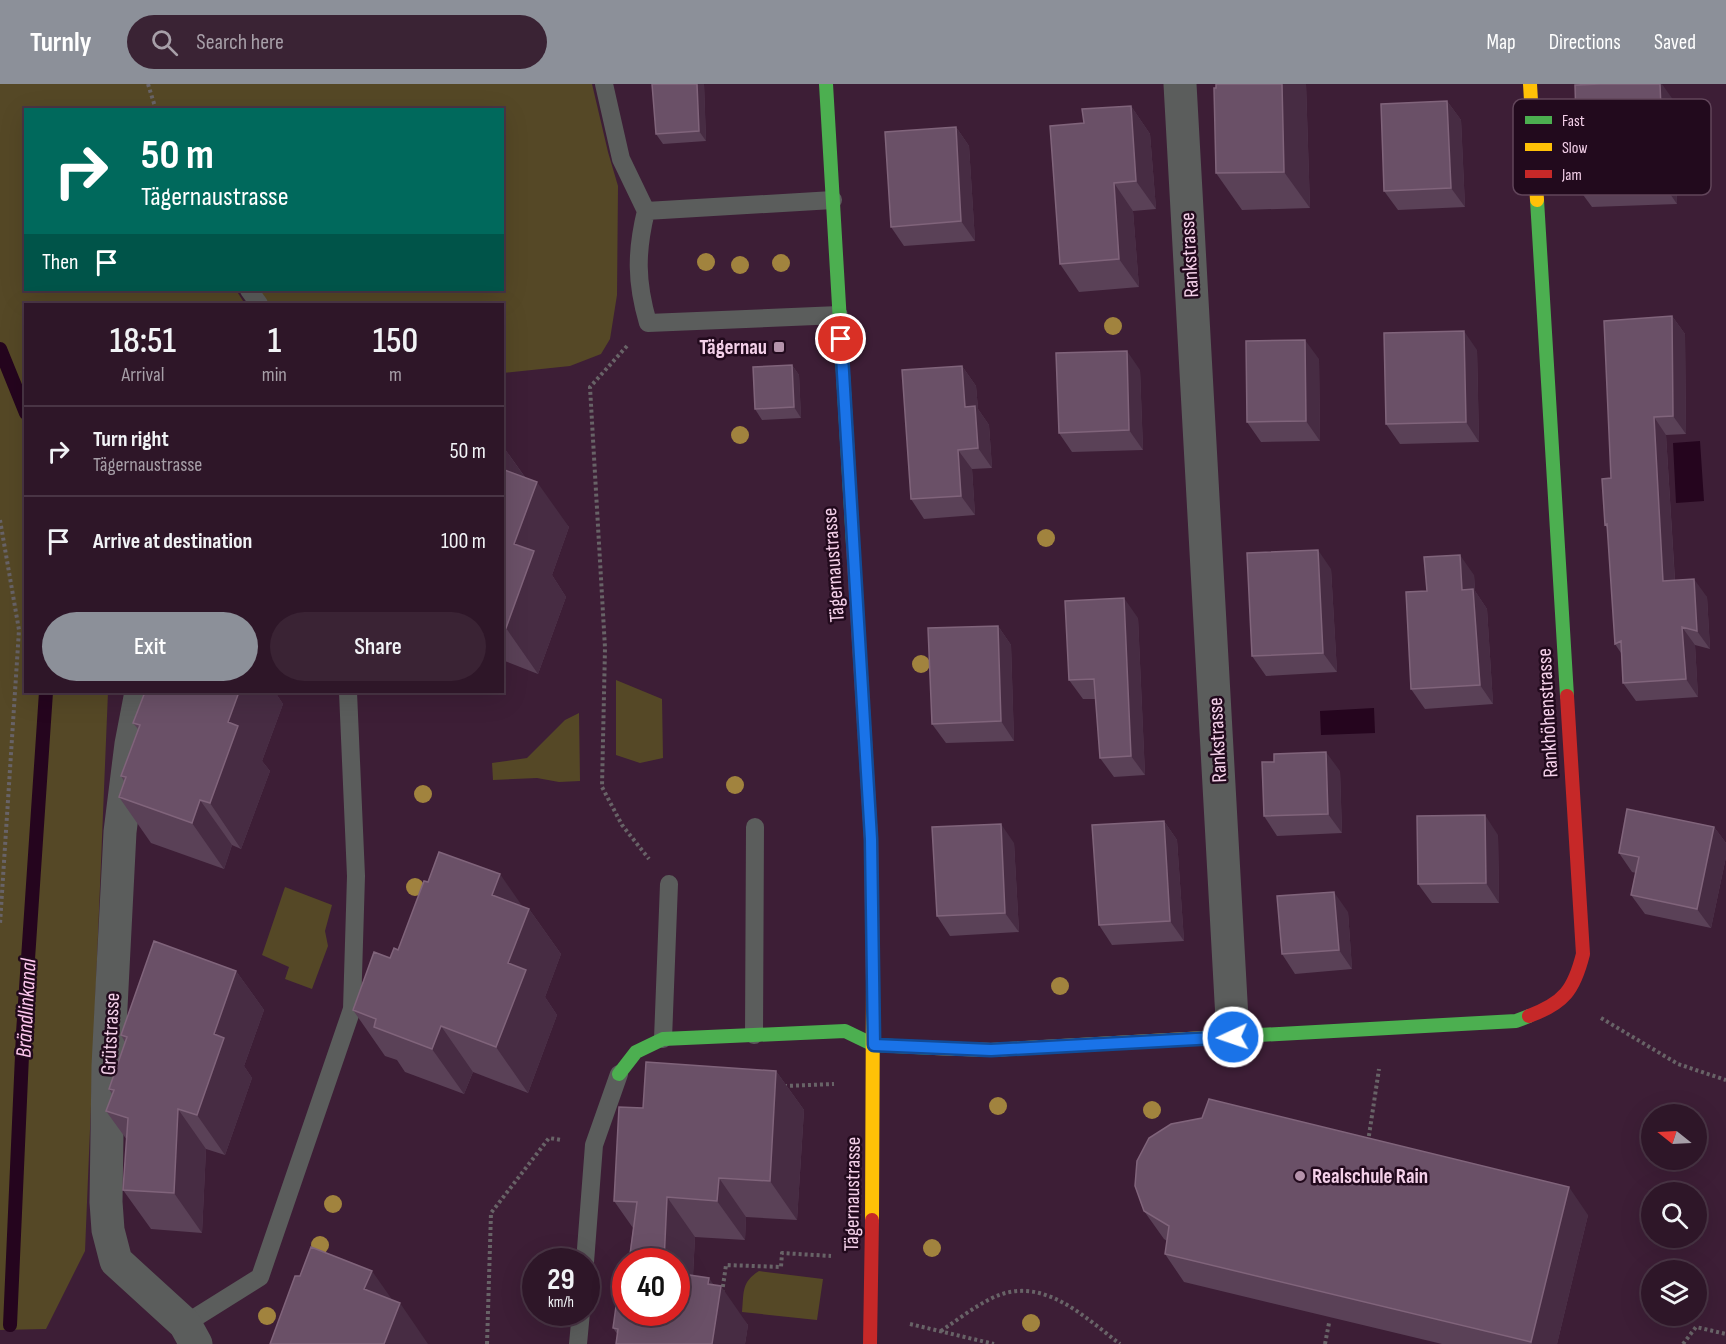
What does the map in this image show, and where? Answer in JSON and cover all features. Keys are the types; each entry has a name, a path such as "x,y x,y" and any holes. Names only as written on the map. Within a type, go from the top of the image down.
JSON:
{"street":[{"name":"Tägernaustrasse","path":"826,84 871,839 874,1045 870,1344"},
{"name":"Rankstrasse","path":"1180,84 1233,1037"},
{"name":"Rankhöhenstrasse","path":"1530,84 1531,99"},
{"name":"Rankhöhenstrasse","path":"1537,195 1583,954 1578,976 1566,998"},
{"name":"Grütstrasse","path":"141,693 131,744 120,832 108,1066 106,1202 108,1230 116,1261 190,1334"},
{"path":"619,1074 636,1052 663,1038 845,1031 874,1045 991,1050 1516,1021 1544,1011 1566,998"}],"lane":[{"path":"604,84 621,159 646,211 639,241 640,295 648,324 839,315"},
{"path":"646,211 833,200"},
{"path":"190,1334 260,1277 352,1009 356,876 348,693"},
{"path":"754,1035 755,827"},
{"path":"663,1038 669,884"},
{"path":"586,1248 594,1145 619,1074"},
{"path":"578,1344 580,1326"}],"path":[{"path":"148,84 155,108"},
{"path":"648,324 590,387 605,648 602,787 622,825 669,884"},
{"path":"0,520 20,630 0,924"},
{"path":"1566,998 1678,1064 1726,1080"},
{"path":"1367,1149 1386,1027"},
{"path":"780,1086 836,1084"},
{"path":"487,1344 492,1213 549,1138 594,1145"},
{"path":"711,1293 723,1293 726,1265 781,1268 782,1253 835,1256"},
{"path":"941,1331 992,1298 1010,1292 1029,1291 1045,1293 1060,1300 1120,1344"},
{"path":"872,1315 994,1344"},
{"path":"1325,1344 1329,1323"},
{"path":"1683,1344 1696,1327 1726,1334"}],"shaded area":[{"path":"0,84 592,84 618,186 617,295 610,339 601,354 570,366 504,373 504,303 257,303 246,291 504,291 504,108 24,108 24,291 237,291 244,303 24,303 24,693 108,693 85,1251 46,1329 0,1330"},
{"path":"1700,441 1704,501 1676,503 1673,443"},
{"path":"616,680 662,699 663,758 640,763 616,755"},
{"path":"1374,708 1375,733 1321,735 1320,711"},
{"path":"579,713 580,781 559,782 537,778 493,780 492,763 527,758 565,720"},
{"path":"285,887 332,905 325,931 328,946 312,989 285,979 289,967 262,955"},
{"path":"759,1271 823,1279 817,1320 742,1312 746,1284"}],"building":[{"path":"652,84 697,84 699,131 656,134"},
{"path":"1216,84 1282,84 1284,172 1216,173 1214,88"},
{"path":"1660,84 1661,99 1575,99 1575,85"},
{"path":"1447,101 1451,188 1384,191 1381,104"},
{"path":"1131,106 1136,181 1114,183 1119,259 1060,264 1050,126 1084,123 1082,109"},
{"path":"956,127 961,221 891,227 885,132"},
{"path":"1672,316 1673,416 1654,417 1663,581 1694,579 1697,631 1682,627 1686,679 1623,683 1621,641 1615,644 1602,479 1611,478 1604,321"},
{"path":"1464,331 1466,422 1386,424 1384,333"},
{"path":"1305,340 1306,421 1247,422 1246,341"},
{"path":"1127,351 1129,430 1059,433 1056,353"},
{"path":"792,365 794,407 755,409 753,367"},
{"path":"962,366 965,407 975,406 978,448 958,450 961,496 911,499 902,370"},
{"path":"504,470 537,482 514,544 534,551 506,628 504,628"},
{"path":"1318,550 1323,653 1252,656 1247,553"},
{"path":"1460,555 1462,590 1473,589 1480,685 1411,689 1406,592 1427,591 1424,557"},
{"path":"1124,598 1131,756 1100,758 1094,679 1069,680 1065,601"},
{"path":"998,626 1001,721 932,724 928,628"},
{"path":"145,693 239,693 228,722 238,726 210,803 200,800 192,823 119,797 126,777 121,776 140,725 133,723"},
{"path":"1326,752 1328,814 1264,816 1262,762 1274,762 1274,754"},
{"path":"1627,809 1714,827 1697,909 1631,895 1639,857 1619,853"},
{"path":"1485,815 1486,883 1418,884 1417,816"},
{"path":"1164,821 1170,921 1099,925 1092,825"},
{"path":"1001,824 1005,913 937,916 932,827"},
{"path":"439,852 500,874 492,895 529,909 508,963 526,970 496,1047 441,1026 432,1049 374,1027 376,1019 353,1010 374,952 390,958 394,948 398,950 424,881 428,882"},
{"path":"1334,892 1339,950 1282,954 1277,896"},
{"path":"154,941 236,971 214,1034 224,1038 197,1115 178,1109 174,1193 123,1190 128,1118 106,1111 114,1090 109,1089 127,1037 121,1035"},
{"path":"646,1062 776,1071 770,1181 719,1178 717,1201 667,1197 665,1248 631,1248 637,1202 614,1201 619,1107 643,1108"},
{"path":"1209,1099 1569,1187 1531,1342 1165,1254 1169,1226 1144,1211 1135,1186 1137,1161 1149,1138 1171,1124 1202,1118"},
{"path":"311,1247 372,1271 364,1289 400,1303 384,1344 270,1344 295,1276 300,1276"},
{"path":"690,1275 709,1278 708,1284 721,1286 712,1344 616,1344 618,1329 613,1328 613,1326 690,1326"}],"waterway":[{"name":"Brändlinkanal","path":"0,349 24,408"},
{"name":"Brändlinkanal","path":"10,1325 23,1033 46,693"}],"traffic: fast":[{"path":"826,84 853,544"},
{"path":"1537,200 1567,696"},
{"path":"1241,1036 1516,1021 1529,1016"},
{"path":"619,1074 636,1052 663,1039 845,1031 874,1045 934,1048"}],"traffic: slow":[{"path":"1530,84 1531,99"},
{"path":"1537,195 1537,200"},
{"path":"872,1220 873,983"},
{"path":"934,1048 991,1050 1241,1036"}],"traffic: jam":[{"path":"853,544 871,839 873,983"},
{"path":"1529,1016 1551,1006 1566,994 1576,977 1583,954 1567,696"},
{"path":"870,1344 872,1220"}],"place":[{"name":"Tägernau","path":"779,347"},
{"name":"Realschule Rain","path":"1300,1176"}],"route":[{"path":"841,339 871,839 874,1045 991,1050 1233,1037"}]}
